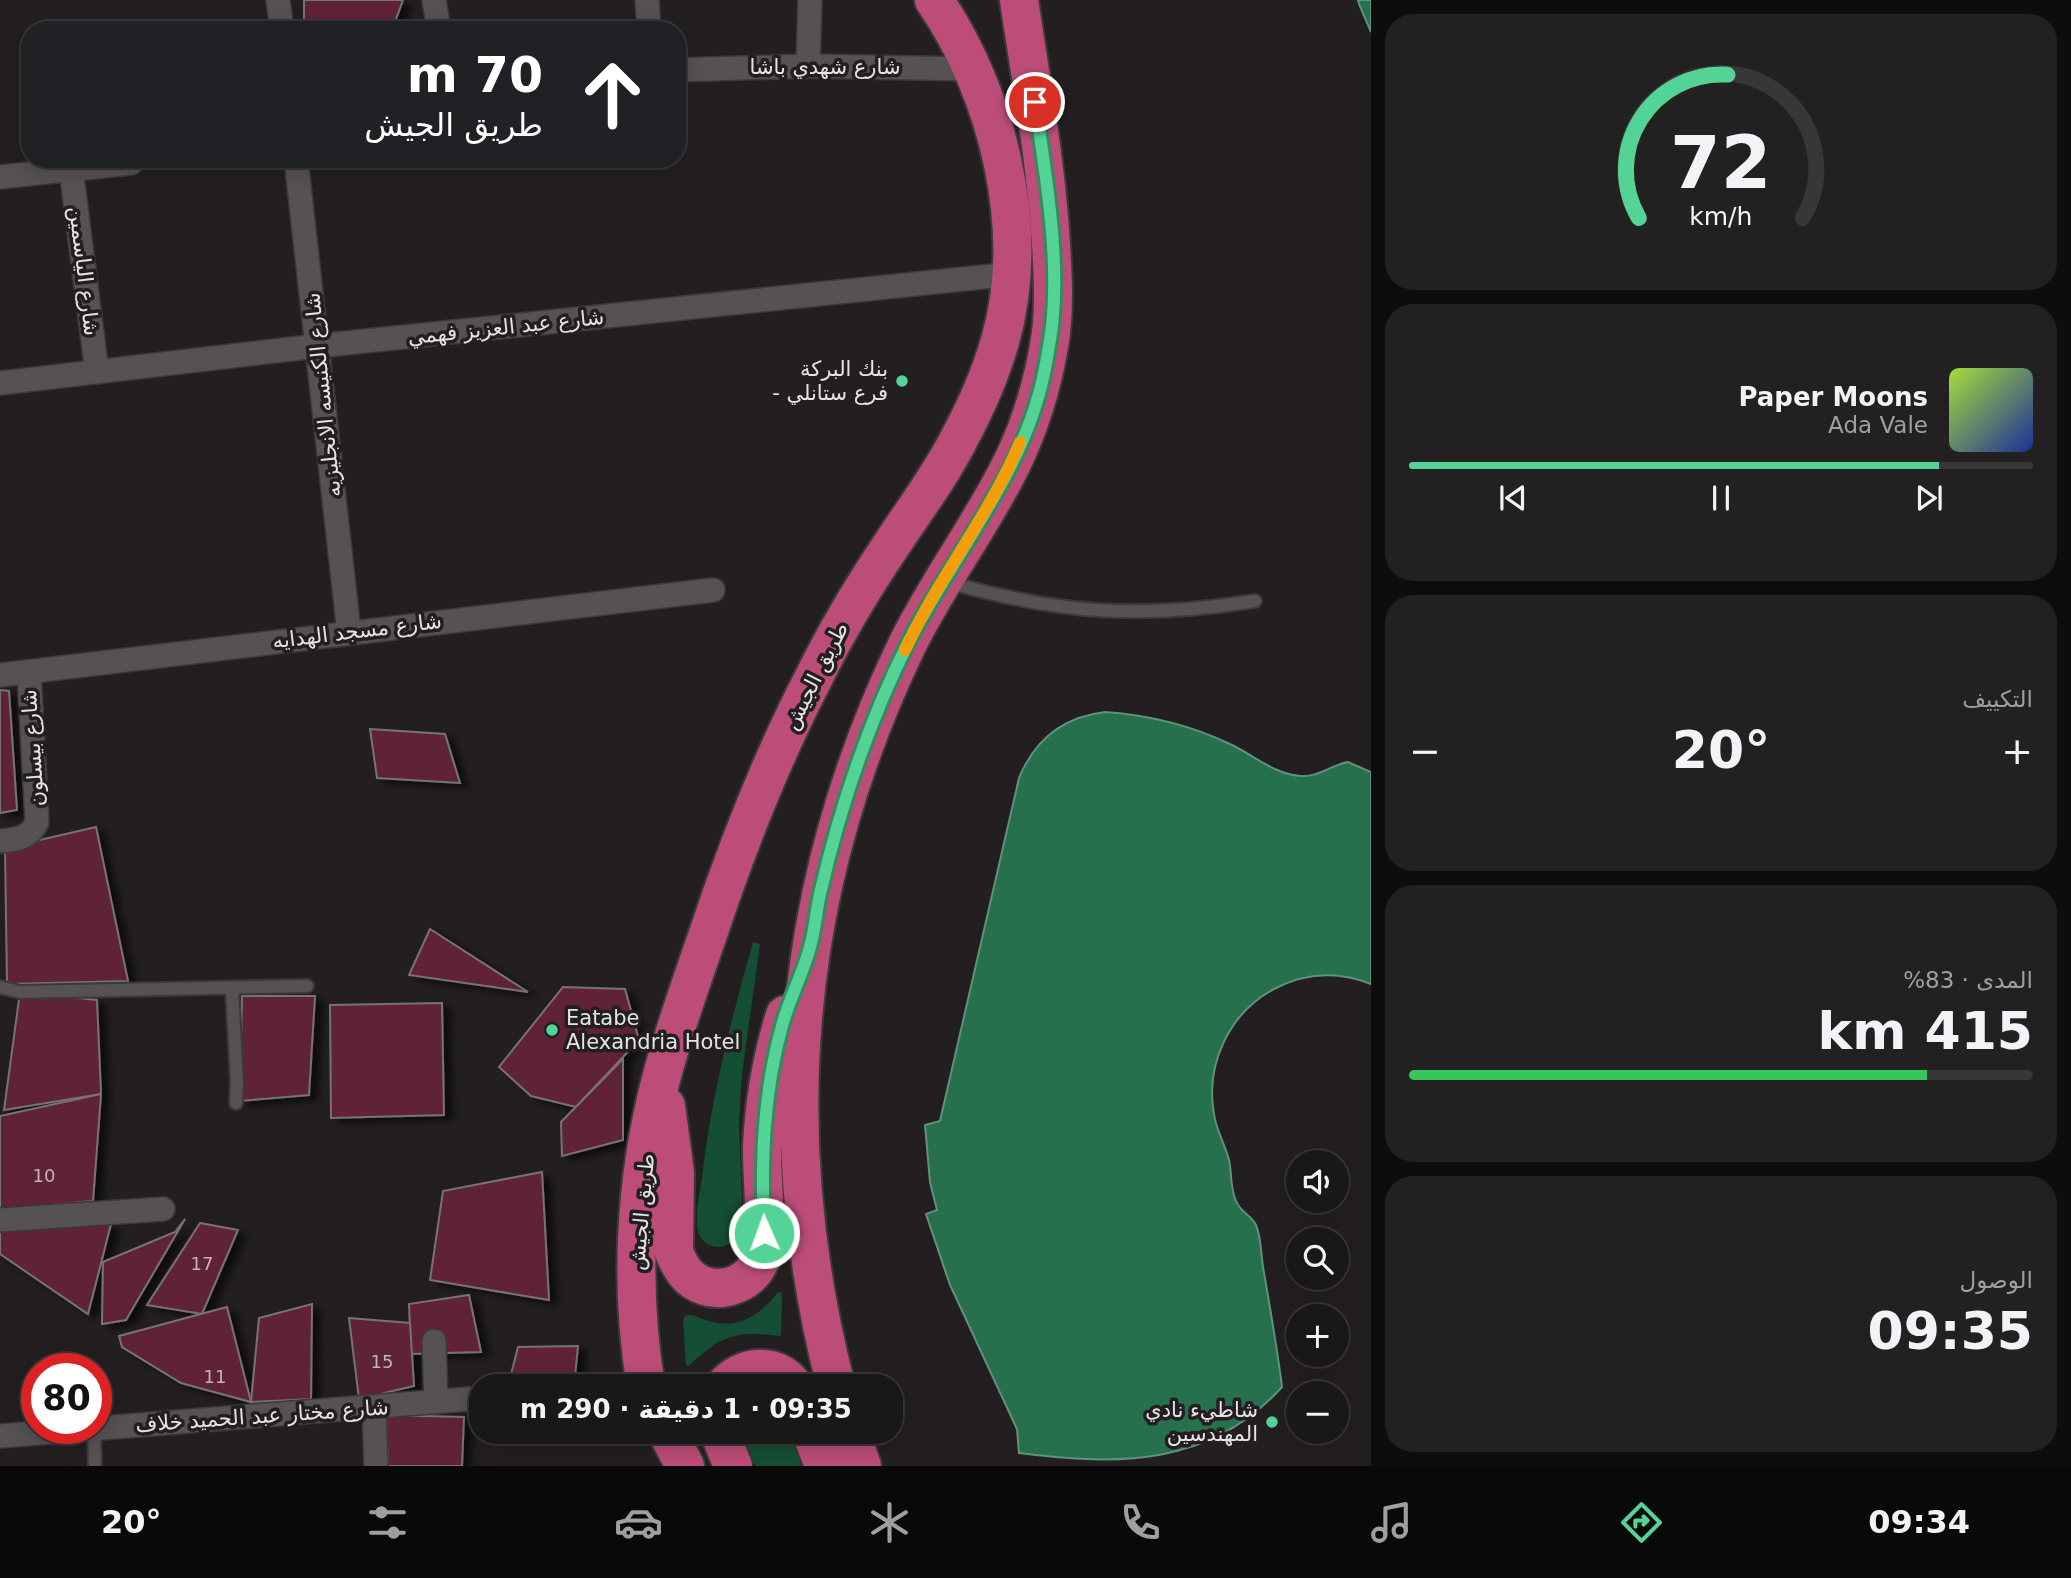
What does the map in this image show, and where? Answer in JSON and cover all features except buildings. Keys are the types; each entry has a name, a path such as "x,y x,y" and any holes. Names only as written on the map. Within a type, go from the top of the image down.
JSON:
{"highway":[{"name":"طريق الجيش","path":"644,1374 637,1327 636,1268 646,1160 660,1083 726,879 779,750 812,680 848,613 960,439 1001,340 1012,274 1011,213 998,139 973,69 951,25 934,0"},
{"path":"833,1374 810,1267 798,1126 799,1055 810,948 820,896 853,776 888,687 942,580 1011,464 1036,405 1050,343 1054,282 1049,218 1019,0"},
{"path":"660,1083 673,1152 676,1202 674,1252 684,1273 704,1286 727,1287 738,1283 756,1268 762,1258 762,1144 768,1090 782,1024 810,948"},
{"path":"738,1374 756,1368 782,1374"},
{"path":"673,1444 685,1466"},
{"path":"724,1444 733,1466"},
{"path":"816,1444 824,1466"},
{"path":"854,1444 862,1466"}],"street":[{"path":"278,0 281,21"},
{"path":"434,0 438,21"},
{"path":"647,0 648,21"},
{"path":"808,65 810,0"},
{"name":"شارع شهدي باشا","path":"686,70 808,65 973,69"},
{"path":"0,177 81,168"},
{"name":"شارع الكنيسه الانجليزيه","path":"297,168 349,632"},
{"name":"شارع الياسمين","path":"71,169 97,372"},
{"name":"شارع عبد العزيز فهمي","path":"0,383 317,346 1012,274"},
{"name":"شارع مسجد الهدايه","path":"0,675 713,590"},
{"name":"شارع بيسلون","path":"0,841 23,837 37,822 29,672"},
{"path":"0,1220 163,1209"},
{"path":"434,1341 436,1402"},
{"name":"شارع مختار عبد الحميد خلاف","path":"112,1428 469,1399"},
{"path":"374,1407 376,1466"},
{"name":"شارع مختار عبد الحميد خلاف","path":"0,1436 21,1434"}],"lane":[{"path":"942,580 1036,604 1090,611 1187,611 1255,601"},
{"path":"0,987 20,992 307,986"},
{"path":"232,988 236,1103"},
{"path":"94,1444 95,1466"}],"shaded area":[{"path":"1358,0 1371,0 1371,32 1359,4"},
{"path":"1105,712 1154,719 1202,732 1292,775 1314,775 1348,762 1371,772 1371,984 1346,977 1322,976 1298,980 1274,989 1258,999 1233,1026 1217,1059 1213,1077 1215,1120 1229,1160 1233,1191 1240,1208 1254,1222 1259,1234 1282,1387 1254,1413 1225,1432 1194,1446 1127,1459 1019,1453 1017,1429 950,1285 926,1214 937,1210 930,1182 925,1125 940,1121 1019,778 1033,752 1052,732 1076,719"},
{"path":"753,942 760,944 742,1074 739,1123 743,1229 732,1243 716,1247 709,1245 699,1233 698,1204 717,1084"},
{"path":"778,1292 782,1295 781,1336 753,1334 731,1337 711,1347 689,1366 686,1365 685,1316 693,1315 717,1323 737,1322 755,1314"},
{"path":"743,1444 795,1444 801,1466 756,1466"}],"slow traffic":[{"path":"905,650 942,580 1011,464 1020,442"}],"place":[{"name":"بنك البركة - فرع ستانلي","path":"902,381"},
{"name":"Eatabe Alexandria Hotel","path":"552,1030"},
{"name":"شاطيء نادي المهندسين","path":"1272,1422"}],"route":[{"path":"764,1233 762,1144 772,1064 782,1024 810,948 820,896 853,776 908,643 1011,464 1036,405 1050,343 1054,282 1035,102"}]}
